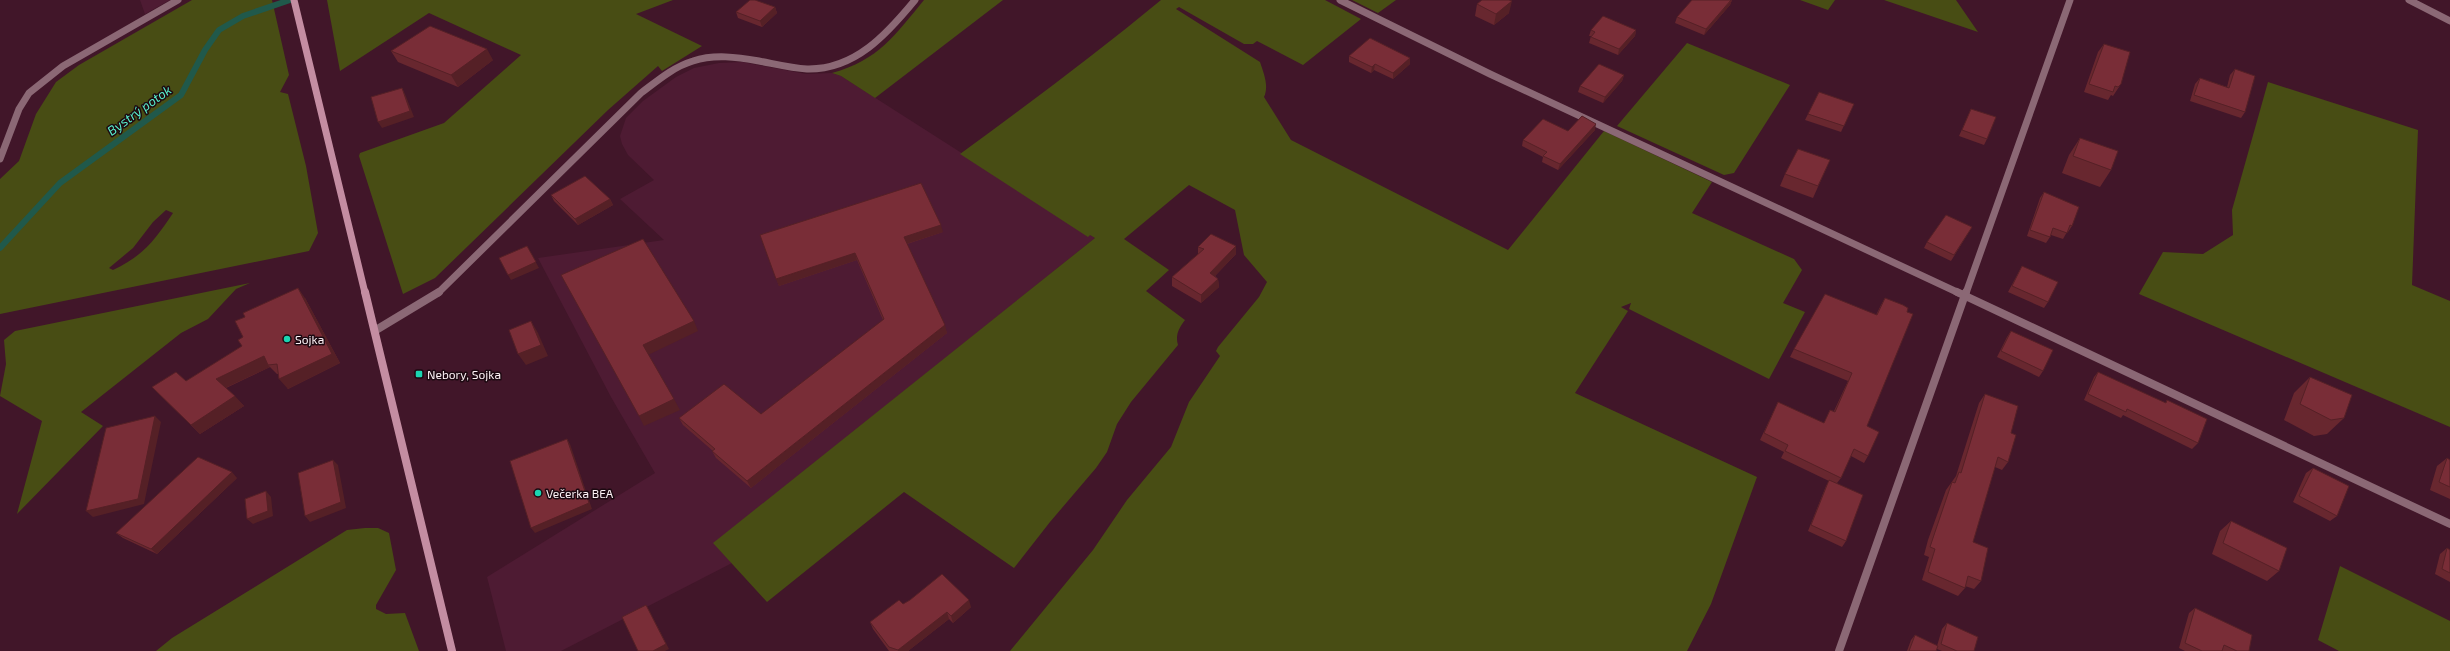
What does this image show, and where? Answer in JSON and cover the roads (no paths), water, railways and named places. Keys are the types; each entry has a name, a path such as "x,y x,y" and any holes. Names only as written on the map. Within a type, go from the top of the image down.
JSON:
{"main road":[{"path":"294,0 302,26 353,249 376,330 452,651"}],"street":[{"path":"0,159 8,142 19,109 29,92 63,66 178,0"},
{"path":"376,330 437,294 641,93 670,72 693,61 717,58 739,58 808,69 833,66 871,48 886,34 915,0"},
{"path":"1340,0 1490,74 1965,295 2450,524"},
{"path":"1839,651 2070,0"},
{"path":"2409,0 2450,21"}],"waterway":[{"name":"Bystrý potok","path":"0,248 60,183 181,95 205,50 219,30 243,16 290,0"}],"place":[{"name":"Sojka","path":"287,339"},
{"name":"Nebory, Sojka","path":"419,374"},
{"name":"Večerka BEA","path":"538,493"}]}
